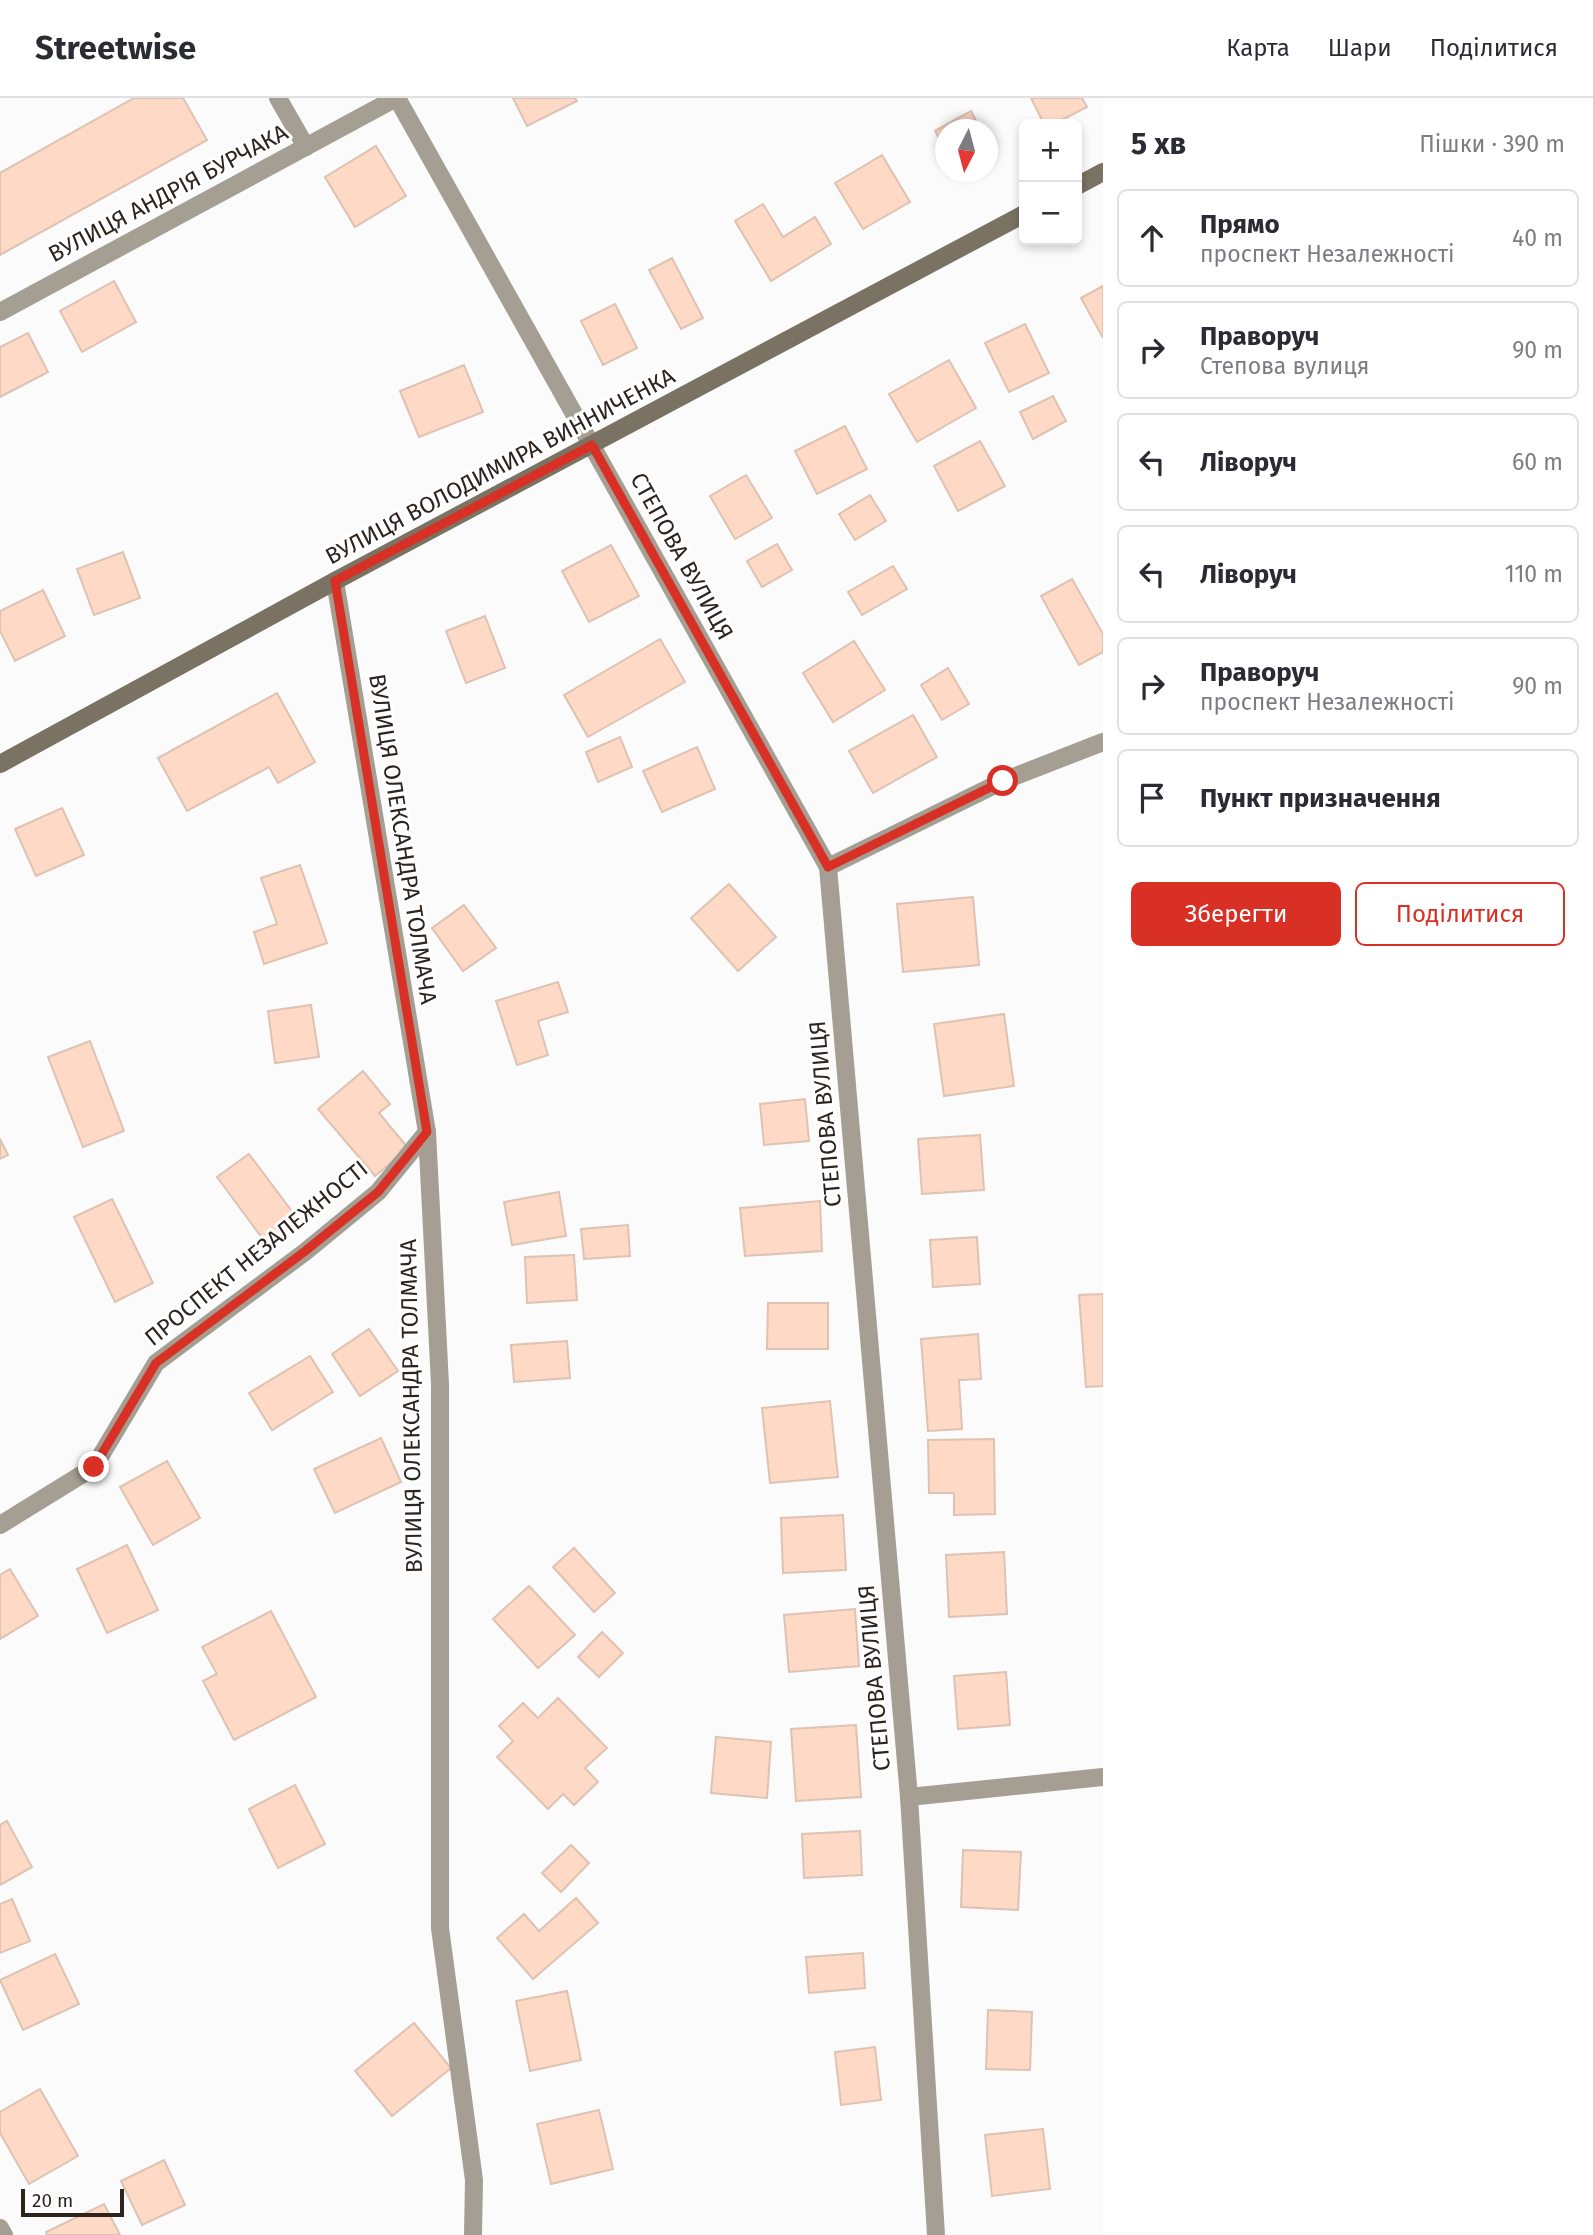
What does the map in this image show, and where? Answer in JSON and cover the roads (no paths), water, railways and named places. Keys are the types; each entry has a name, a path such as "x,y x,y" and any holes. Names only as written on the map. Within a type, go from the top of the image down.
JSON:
{"main road":[{"path":"1082,183 1103,172"},
{"name":"ВУЛИЦЯ ВОЛОДИМИРА ВИННИЧЕНКА","path":"0,764 335,581 1019,217"}],"street":[{"path":"278,98 306,147"},
{"name":"ВУЛИЦЯ АНДРІЯ БУРЧАКА","path":"0,312 396,98"},
{"name":"СТЕПОВА ВУЛИЦЯ","path":"396,98 828,867 908,1797 936,2235"},
{"name":"ВУЛИЦЯ ОЛЕКСАНДРА ТОЛМАЧА","path":"335,581 427,1132 440,1384 439,1928 474,2180 473,2235"},
{"path":"828,867 1003,781 1103,742"},
{"name":"ПРОСПЕКТ НЕЗАЛЕЖНОСТІ","path":"0,1525 94,1467 156,1363 304,1252 378,1192 427,1132"},
{"path":"908,1797 1103,1777"},
{"path":"0,2228 4,2235"}]}
